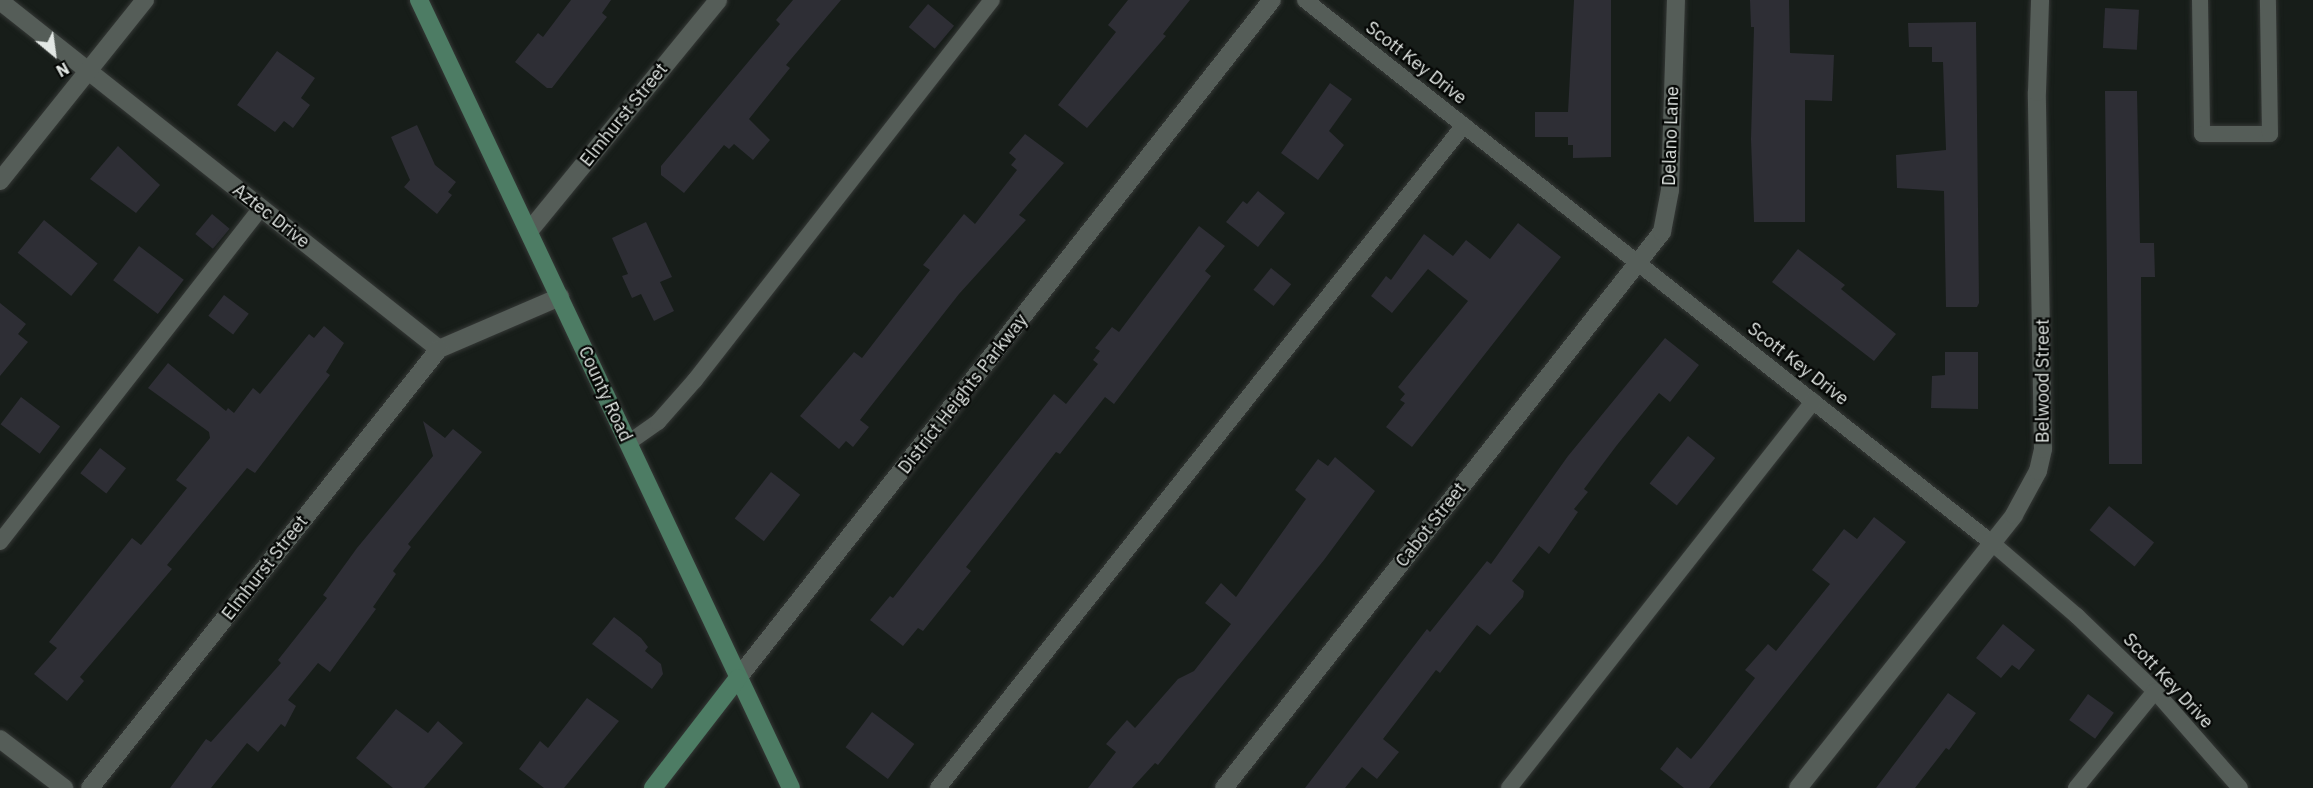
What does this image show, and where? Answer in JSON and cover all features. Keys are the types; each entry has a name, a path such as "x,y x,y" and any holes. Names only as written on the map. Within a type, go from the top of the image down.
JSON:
{"street":[{"path":"0,181 145,0"},
{"name":"County Road","path":"419,0 530,230 791,788"},
{"name":"Elmhurst Street","path":"530,230 718,0"},
{"name":"District Heights Parkway","path":"653,788 1272,0"},
{"name":"Delano Lane","path":"1638,263 1662,232 1670,190 1676,0"},
{"name":"Belwood Street","path":"1798,788 1992,543 2028,492 2043,449 2037,92 2040,0"},
{"name":"Aztec Drive","path":"0,1 439,349"},
{"name":"Cabot Street","path":"1224,788 1638,263"},
{"path":"439,349 560,297"},
{"name":"Elmhurst Street","path":"90,788 439,349"},
{"path":"0,739 64,788"}],"lane":[{"path":"628,443 658,422 695,380 992,0"},
{"name":"Scott Key Drive","path":"1305,0 1992,543 2077,616 2155,691 2240,788"},
{"path":"2200,0 2202,134 2270,134 2268,0"},
{"path":"938,788 1464,125"},
{"path":"0,542 261,208"},
{"path":"1509,788 1813,401"},
{"path":"2076,788 2155,691"}],"building":[{"path":"571,0 611,0 602,13 607,17 552,88 547,88 515,62 538,33 543,37"},
{"path":"793,0 841,0 786,65 790,68 749,119 770,140 753,160 734,144 729,149 724,145 684,193 661,175 661,166 780,24 776,20"},
{"path":"1128,0 1190,0 1163,34 1166,36 1087,128 1058,105 1116,32 1108,25"},
{"path":"1574,0 1611,0 1611,157 1573,158 1573,145 1568,145 1568,137 1535,137 1535,112 1568,112"},
{"path":"1750,0 1789,0 1790,53 1834,55 1832,101 1805,100 1805,222 1754,222 1751,139 1754,27 1751,27"},
{"path":"928,4 954,26 935,49 909,27"},
{"path":"2105,8 2139,10 2137,50 2103,48"},
{"path":"1976,22 1979,303 1977,307 1946,307 1944,191 1897,188 1896,155 1946,150 1943,62 1932,62 1932,47 1909,47 1908,23"},
{"path":"277,51 315,78 301,98 310,105 293,128 284,121 275,132 237,105"},
{"path":"1330,83 1352,99 1329,131 1344,145 1318,180 1281,153"},
{"path":"2105,91 2137,91 2140,243 2154,243 2155,277 2141,277 2142,464 2109,464"},
{"path":"417,125 435,165 456,182 448,192 452,195 437,214 404,187 410,180 391,137"},
{"path":"1025,134 1064,163 1019,215 1026,220 959,294 860,420 869,427 853,447 846,441 839,449 800,416 854,352 862,358 930,270 923,265 964,214 975,224 1017,170 1011,165 1016,159 1009,153"},
{"path":"118,146 160,185 136,213 90,179"},
{"path":"1258,191 1285,213 1258,247 1226,222 1243,201 1247,204"},
{"path":"212,214 230,229 213,249 195,234"},
{"path":"44,220 98,263 71,296 18,253"},
{"path":"646,222 672,277 660,282 674,311 654,321 641,294 632,298 622,276 628,274 612,238"},
{"path":"1518,223 1561,257 1412,447 1386,427 1405,403 1400,400 1405,394 1398,387 1468,301 1428,269 1392,313 1371,296 1386,276 1391,280 1424,234 1453,256 1466,240 1490,259"},
{"path":"1199,226 1225,246 1205,271 1211,276 1114,404 1105,397 1060,454 1056,452 966,567 971,571 923,631 918,628 903,646 870,620 890,596 893,598 1054,394 1066,404 1098,364 1093,360 1100,351 1095,348 1112,327 1119,332"},
{"path":"139,246 184,280 158,314 113,280"},
{"path":"1798,249 1845,285 1841,289 1896,334 1874,361 1772,282"},
{"path":"1271,268 1291,284 1274,306 1253,290"},
{"path":"224,295 249,314 233,334 208,316"},
{"path":"0,303 26,324 18,334 28,342 0,376"},
{"path":"324,326 344,343 326,372 330,375 255,473 247,468 167,565 172,569 80,677 84,681 67,701 34,674 57,648 49,642 132,538 141,545 187,488 176,480 210,438 209,432 148,388 168,363 226,411 228,408 234,413 253,388 260,394 309,334 314,338"},
{"path":"1665,338 1699,365 1670,402 1659,393 1584,489 1588,492 1574,509 1578,512 1549,554 1539,546 1512,581 1524,591 1523,597 1490,635 1477,625 1440,673 1436,670 1383,739 1399,752 1377,779 1362,767 1345,788 1305,788 1427,629 1430,632 1487,561 1491,564 1568,456"},
{"path":"1945,352 1978,352 1978,409 1931,408 1932,376 1945,375"},
{"path":"21,397 60,426 40,454 1,424"},
{"path":"423,421 445,438 453,429 482,452 408,544 411,547 393,571 396,574 373,607 376,609 330,672 318,663 288,700 296,706 285,727 281,724 258,752 247,743 211,788 170,788 206,739 211,742 281,663 278,660 327,598 323,595 357,548 433,456"},
{"path":"1688,436 1715,458 1677,505 1650,483"},
{"path":"100,448 126,468 106,494 80,473"},
{"path":"1335,457 1375,491 1324,560 1158,765 1155,763 1132,788 1088,788 1116,752 1106,744 1127,720 1135,728 1178,679 1194,671 1231,624 1205,603 1221,583 1236,597 1306,499 1295,490 1318,459 1328,466"},
{"path":"771,472 800,495 764,541 735,518"},
{"path":"2109,506 2154,543 2135,567 2089,530"},
{"path":"1874,517 1906,542 1709,788 1684,788 1660,769 1677,747 1691,759 1755,678 1745,670 1768,644 1776,651 1830,584 1812,570 1844,529 1857,539"},
{"path":"614,617 641,638 648,647 645,651 661,664 663,674 652,689 592,644"},
{"path":"2003,624 2035,650 2019,670 2012,665 2001,678 1976,658"},
{"path":"1948,693 1976,713 1949,750 1946,748 1915,788 1876,788"},
{"path":"2088,694 2114,713 2095,739 2069,720"},
{"path":"587,698 619,721 564,788 544,788 519,769 540,741 548,748"},
{"path":"396,709 428,733 438,721 463,743 424,788 393,788 356,758"},
{"path":"872,712 914,744 888,779 846,747"}]}
